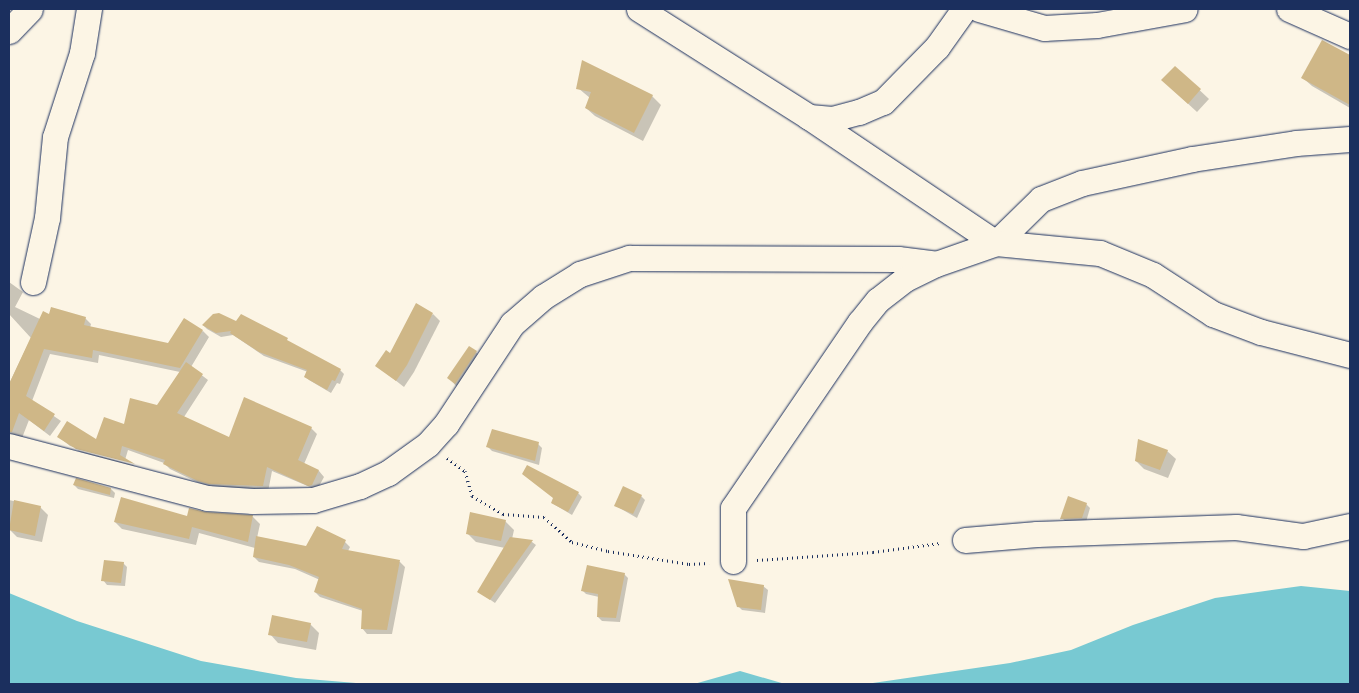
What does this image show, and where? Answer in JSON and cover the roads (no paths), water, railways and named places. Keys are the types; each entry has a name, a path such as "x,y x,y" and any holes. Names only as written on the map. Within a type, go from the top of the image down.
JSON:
{"street":[{"path":"9,31 30,9"},
{"path":"33,282 47,218 55,137 82,53 89,9"},
{"path":"641,9 808,117 996,243"},
{"path":"808,117 832,118 859,112 883,102 937,48 964,9"},
{"path":"978,9 1044,28 1097,25 1185,9"},
{"path":"1289,9 1350,36"},
{"path":"996,243 1040,199 1082,183 1192,159 1296,143 1350,139"},
{"path":"733,562 733,508 860,322 878,300 905,278 936,264 996,243 1100,252 1153,276 1214,314 1261,332 1350,355"},
{"path":"9,446 104,469 207,498 252,501 313,500 329,496 388,473 428,444 446,424 512,324 543,297 580,274 629,258 898,260 936,264"},
{"path":"966,540 1037,534 1236,527 1302,536 1350,526"}],"water":[{"path":"1301,586 1350,591 1350,684 866,684 1010,663 1071,650 1133,625 1215,598"},
{"path":"9,593 77,621 201,661 296,678 368,684 9,684"},
{"path":"740,671 785,684 694,684"}]}
